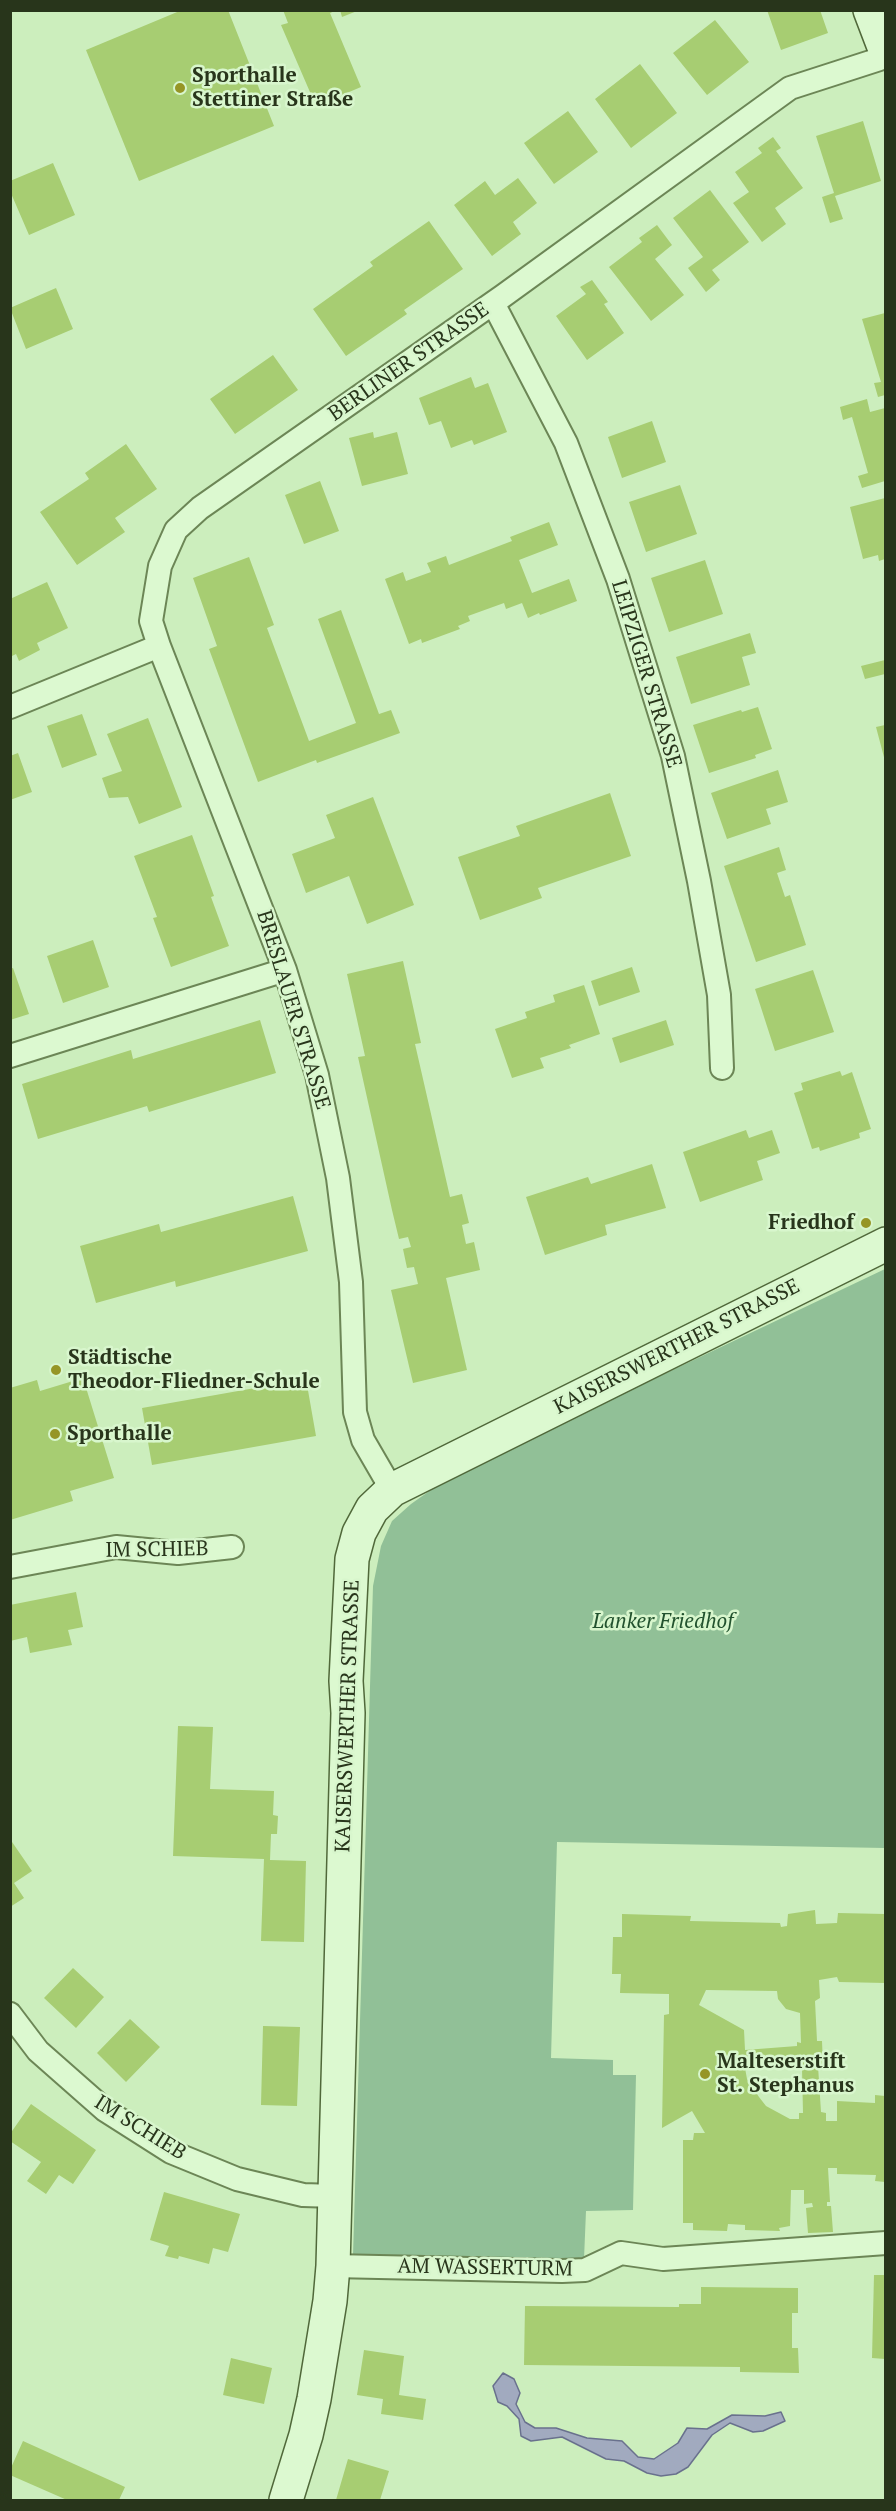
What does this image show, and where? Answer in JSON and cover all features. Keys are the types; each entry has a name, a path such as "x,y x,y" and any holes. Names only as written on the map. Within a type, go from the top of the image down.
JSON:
{"street":[{"path":"870,10 885,52"},
{"name":"BERLINER STRASSE","path":"159,646 152,621 160,566 176,531 200,508 494,303 790,88 885,57"},
{"name":"LEIPZIGER STRASSE","path":"494,303 566,444 618,579 672,756 699,881 718,995 722,1068"},
{"path":"10,707 159,646"},
{"name":"BRESLAUER STRASSE","path":"159,646 285,969 317,1075 338,1179 351,1282 355,1412 363,1440 392,1490"},
{"path":"10,1056 285,969"},
{"name":"KAISERSWERTHER STRASSE","path":"286,2500 306,2435 314,2399 330,2301 333,2266 346,1681 352,1559 359,1533 372,1509 392,1490 885,1244"},
{"name":"IM SCHIEB","path":"10,1567 116,1547 178,1553 232,1546"},
{"name":"IM SCHIEB","path":"10,2014 38,2051 105,2110 171,2152 237,2179 303,2194 335,2196"},
{"name":"AM WASSERTURM","path":"333,2266 562,2271 585,2270 621,2253 663,2259 885,2243"}],"green space":[{"name":"Lanker Friedhof","path":"885,1269 885,1848 557,1842 551,2058 613,2060 613,2075 636,2075 633,2210 586,2211 584,2259 353,2255 373,1586 381,1546 392,1521 411,1504 452,1475"}],"water":[{"path":"503,2373 514,2379 520,2393 516,2404 525,2422 535,2428 556,2428 587,2438 622,2441 638,2457 654,2459 678,2443 687,2428 707,2429 732,2415 765,2416 781,2412 785,2421 763,2431 753,2432 730,2423 712,2435 688,2467 676,2474 661,2476 647,2473 624,2461 606,2459 562,2437 531,2441 521,2436 519,2419 507,2406 498,2402 493,2386"}],"building":[{"name":"Sporthalle Stettiner Straße","path":"182,10 228,10 274,126 139,181 86,50"},
{"path":"283,10 337,10 330,13 361,87 316,106 281,25 288,23"},
{"path":"340,10 357,10 357,11 342,17"},
{"path":"767,10 820,10 828,33 781,50"},
{"path":"715,20 749,62 707,95 673,53"},
{"path":"640,64 677,113 631,148 595,99"},
{"path":"568,111 598,152 554,184 524,143"},
{"path":"863,121 881,181 835,196 843,219 830,223 822,197 834,193 816,136"},
{"path":"773,137 781,148 776,151 803,188 775,208 786,224 762,242 733,203 749,192 735,172 762,153 758,148"},
{"path":"53,163 75,215 29,235 10,191 10,181"},
{"path":"518,178 537,203 513,222 521,234 492,256 454,205 485,181 495,195"},
{"path":"710,190 749,242 712,270 720,280 706,292 688,268 703,257 673,218"},
{"path":"429,221 463,269 404,310 407,314 346,356 313,309 373,266 370,262"},
{"path":"657,225 672,245 655,259 684,295 651,321 609,267 642,242 639,238"},
{"path":"592,280 608,302 604,304 624,333 587,360 556,316 586,294 580,287"},
{"path":"56,288 73,329 26,349 10,308"},
{"path":"885,313 885,395 878,397 874,383 881,382 862,319"},
{"path":"273,355 298,390 235,434 210,399"},
{"path":"471,377 475,388 488,383 507,432 474,445 472,440 451,448 441,421 429,425 419,398"},
{"path":"867,399 870,412 885,408 885,481 862,488 858,476 868,473 852,417 843,420 840,407"},
{"path":"652,421 666,462 622,478 608,437"},
{"path":"373,432 374,438 397,432 408,474 362,486 349,438"},
{"path":"126,444 157,489 115,518 125,532 77,565 40,512 89,479 85,473"},
{"path":"320,481 339,531 304,544 285,495"},
{"path":"680,485 697,534 646,552 629,502"},
{"path":"885,498 885,559 879,561 878,555 863,559 850,507"},
{"path":"549,522 558,545 519,560 532,593 569,579 577,601 528,618 522,603 506,609 504,603 468,616 470,621 458,626 460,629 422,643 421,639 409,644 385,579 403,572 406,581 431,572 427,563 446,556 449,565 512,541 510,537"},
{"path":"249,557 274,625 267,628 309,741 356,723 318,619 341,610 379,714 391,710 400,733 317,763 316,760 258,782 209,649 217,646 193,578"},
{"path":"705,560 723,614 669,632 651,578"},
{"path":"47,582 68,628 37,643 40,650 19,661 16,654 10,657 10,599"},
{"path":"750,633 756,653 742,657 750,685 691,704 676,657"},
{"path":"885,660 885,674 865,679 861,666"},
{"path":"758,707 772,749 755,755 756,758 709,773 693,725"},
{"path":"82,714 97,755 62,768 47,726"},
{"path":"148,718 182,807 139,824 128,797 109,798 102,778 122,771 107,734"},
{"path":"885,725 885,761 876,727"},
{"path":"18,753 32,792 10,800 10,756"},
{"path":"778,770 788,802 766,809 771,824 727,839 711,793"},
{"path":"610,793 631,856 538,888 542,898 480,920 458,857 520,836 516,826"},
{"path":"373,797 414,905 367,924 349,876 306,893 292,854 335,838 326,815"},
{"path":"192,835 229,946 171,967 153,918 157,917 134,856"},
{"path":"779,847 786,870 777,873 785,897 790,895 806,945 756,962 724,866"},
{"path":"93,940 109,987 63,1003 47,956"},
{"path":"403,961 421,1043 415,1044 450,1197 462,1194 469,1223 462,1225 466,1244 474,1242 480,1270 446,1278 467,1370 413,1383 391,1290 418,1284 414,1267 407,1268 403,1249 411,1247 408,1237 399,1239 392,1210 358,1057 365,1056 347,974"},
{"path":"632,967 640,992 599,1006 591,981"},
{"path":"13,968 29,1014 10,1020 10,969"},
{"path":"813,970 834,1032 775,1051 755,989"},
{"path":"584,985 600,1034 569,1045 571,1048 540,1058 544,1068 512,1078 495,1029 527,1018 525,1012 555,1002 553,995"},
{"path":"260,1020 276,1073 149,1112 147,1106 38,1139 22,1084 131,1050 133,1059"},
{"path":"666,1020 674,1045 620,1063 612,1038"},
{"path":"840,1071 842,1076 852,1072 871,1129 859,1133 860,1138 820,1151 819,1147 812,1149 794,1093 803,1090 801,1083"},
{"path":"746,1130 749,1138 772,1130 780,1153 757,1161 763,1180 700,1202 683,1152"},
{"path":"652,1164 666,1208 605,1225 607,1235 545,1255 526,1197 588,1177 591,1184"},
{"path":"293,1196 308,1251 176,1287 175,1281 96,1303 80,1246 159,1224 161,1232"},
{"name":"Sporthalle","path":"83,1378 114,1478 70,1491 73,1501 10,1520 10,1388 37,1380 40,1391"},
{"path":"306,1379 316,1436 152,1465 142,1408"},
{"path":"76,1592 83,1627 68,1630 72,1645 30,1653 27,1637 10,1641 10,1605"},
{"path":"178,1726 213,1727 210,1789 274,1791 273,1815 278,1816 277,1834 271,1834 270,1860 306,1861 304,1942 261,1941 264,1859 173,1856"},
{"path":"10,1839 32,1871 14,1883 24,1898 10,1907"},
{"name":"Malteserstift St. Stephanus","path":"815,1910 816,1924 837,1923 838,1913 885,1914 885,1983 839,1982 837,1977 819,1980 820,1998 815,2001 817,2041 822,2041 823,2066 818,2066 821,2112 826,2113 826,2121 837,2121 837,2101 875,2103 875,2095 885,2096 885,2182 875,2181 876,2175 837,2174 837,2168 828,2168 830,2202 827,2202 827,2206 831,2206 833,2232 808,2233 806,2208 813,2207 812,2203 804,2204 804,2190 791,2190 790,2226 779,2228 780,2231 745,2230 745,2225 728,2224 727,2231 693,2230 693,2223 683,2223 683,2140 693,2140 694,2133 705,2133 692,2111 662,2128 664,2015 669,2014 669,1994 620,1993 621,1974 612,1974 613,1937 622,1937 622,1914 691,1916 690,1921 780,1923 781,1927 787,1926 788,1914","holes":["706,1990 777,1991 778,1999 786,2009 800,2013 801,2043 797,2042 797,2046 745,2050 744,2030 699,2005","797,2063 797,2069 802,2068 803,2113 799,2113 799,2119 790,2119 766,2106 747,2079 745,2068"]},
{"path":"73,1968 104,1997 76,2028 44,1998"},
{"path":"130,2019 160,2047 126,2082 97,2053"},
{"path":"263,2026 300,2027 297,2106 261,2105"},
{"path":"31,2104 96,2150 73,2184 59,2175 46,2194 27,2181 41,2162 10,2141 10,2134"},
{"path":"164,2192 240,2214 228,2252 213,2248 209,2264 179,2256 178,2259 165,2256 169,2246 150,2240"},
{"path":"874,2275 885,2275 885,2359 872,2358"},
{"path":"701,2287 798,2288 798,2313 792,2313 792,2348 798,2348 799,2373 740,2372 740,2367 524,2365 525,2306 679,2307 679,2304 701,2304"},
{"path":"364,2350 404,2356 399,2395 426,2399 423,2420 381,2414 383,2399 357,2395"},
{"path":"231,2358 272,2368 264,2404 223,2395"},
{"path":"23,2441 125,2487 119,2500 67,2500 10,2475"},
{"path":"348,2459 389,2471 380,2500 336,2500"}],"place":[{"name":"Sporthalle Stettiner Straße","path":"180,88"},
{"name":"Friedhof","path":"866,1223"},
{"name":"Städtische Theodor-Fliedner-Schule","path":"56,1370"},
{"name":"Sporthalle","path":"55,1434"},
{"name":"Malteserstift St. Stephanus","path":"705,2074"}]}
